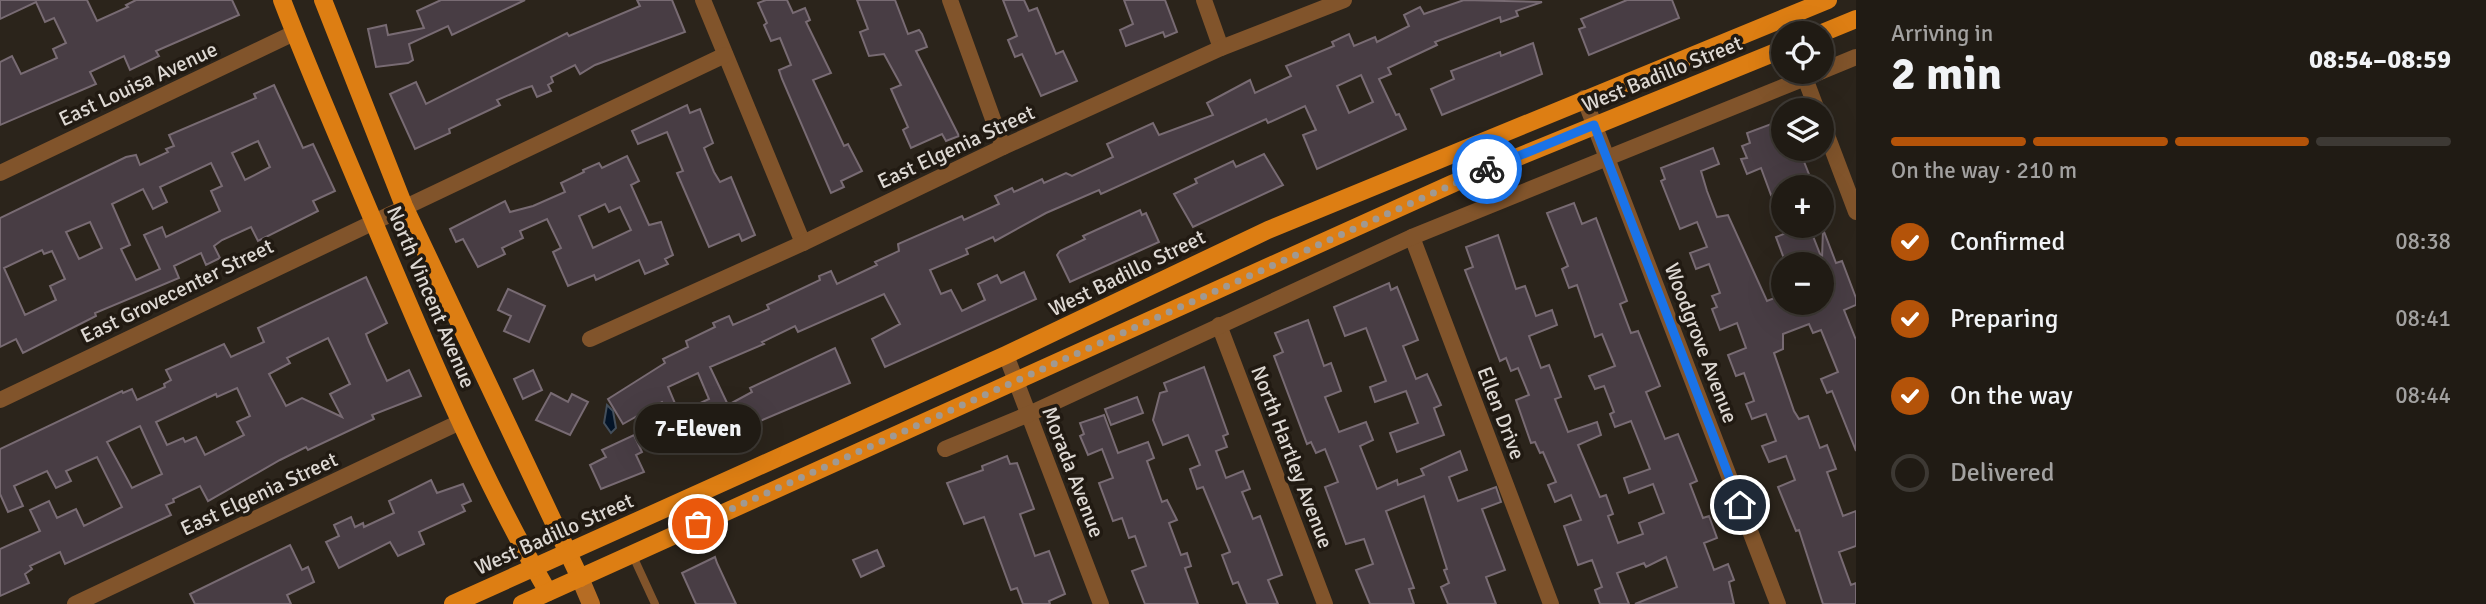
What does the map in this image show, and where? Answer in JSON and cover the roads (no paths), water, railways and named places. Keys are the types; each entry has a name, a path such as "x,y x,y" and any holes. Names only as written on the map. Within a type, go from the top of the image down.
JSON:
{"main road":[{"name":"North Vincent Avenue","path":"282,0 460,422 551,598"},
{"name":"North Vincent Avenue","path":"323,0 404,206 580,578"},
{"name":"West Badillo Street","path":"453,604 1006,355 1268,230 1828,0"},
{"path":"1834,28 1856,19"},
{"name":"West Badillo Street","path":"522,604 551,598 580,578 632,554 1454,183 1771,54"}],"street":[{"path":"703,0 803,243"},
{"path":"950,0 1003,146"},
{"path":"1204,0 1221,48"},
{"name":"East Elgenia Street","path":"590,339 803,243 1003,146 1221,48 1344,0"},
{"name":"East Louisa Avenue","path":"0,173 294,33"},
{"name":"East Grovecenter Street","path":"0,400 373,220 725,55"},
{"path":"1834,66 1856,57"},
{"path":"945,449 1029,414 1412,237 1789,84"},
{"name":"Woodgrove Avenue","path":"1584,99 1779,604"},
{"path":"1834,154 1856,212"},
{"name":"Ellen Drive","path":"1412,237 1551,604"},
{"name":"North Hartley Avenue","path":"1219,325 1325,604"},
{"name":"Morada Avenue","path":"1006,355 1101,604"},
{"name":"East Elgenia Street","path":"75,604 460,422"},
{"name":"North Vincent Avenue","path":"580,578 591,604"}],"lane":[{"path":"632,554 655,604"}],"water":[{"path":"607,405 613,411 616,428 611,433 604,423"}],"place":[{"name":"7-Eleven","path":"698,524"}]}
